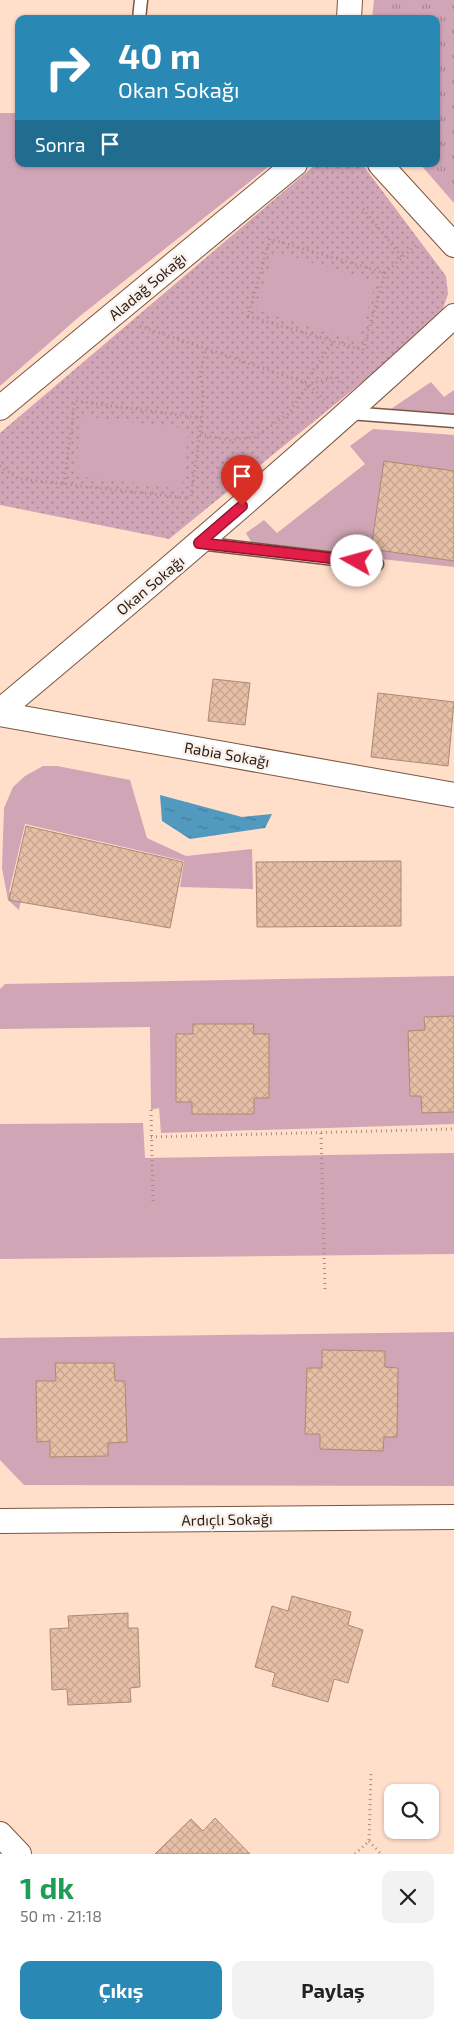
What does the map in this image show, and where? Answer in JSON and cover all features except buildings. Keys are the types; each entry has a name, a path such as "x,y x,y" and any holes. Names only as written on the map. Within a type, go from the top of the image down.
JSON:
{"street":[{"path":"349,15 350,0"},
{"name":"Aladağ Sokağı","path":"0,408 291,167"},
{"path":"383,167 454,244"},
{"name":"Okan Sokağı","path":"0,713 349,413 454,316"},
{"name":"Rabia Sokağı","path":"0,713 454,795"},
{"name":"Ardıçlı Sokağı","path":"0,1521 454,1517"},
{"path":"0,1834 20,1854"}],"lane":[{"path":"139,15 141,0"},
{"path":"349,413 454,421"},
{"path":"199,543 377,564"}],"path":[{"path":"363,209 402,257"},
{"path":"385,273 270,239 248,316 363,350 385,273 436,226"},
{"path":"111,316 309,384 288,414 255,437 230,440 200,435"},
{"path":"305,382 334,342"},
{"path":"0,466 19,479 189,497 202,418 204,391 200,374 206,349"},
{"path":"64,484 75,401 202,418"},
{"path":"151,1110 153,1204"},
{"path":"151,1137 454,1129"},
{"path":"321,1132 325,1289"},
{"path":"370,1771 369,1841 381,1854"},
{"path":"355,1854 369,1841"}],"green space":[{"path":"374,0 454,0 454,203 423,167 440,167 440,15 372,15"},
{"path":"0,113 15,113 15,167 268,167 80,316 0,386"},
{"path":"312,167 364,167 446,276 448,294 439,320 169,539 0,505 0,433"},
{"path":"274,251 376,282 358,341 256,310"},
{"path":"431,382 444,397 454,390 454,421 382,415"},
{"path":"82,416 189,429 182,489 75,476"},
{"path":"373,429 454,435 454,567 253,545 246,533 264,520 277,533 365,464 350,446"},
{"path":"43,766 57,766 130,780 147,838 186,856 252,849 253,889 180,887 184,861 25,824 9,892 22,895 19,910 8,900 2,868 4,808 13,787 25,776"},
{"path":"454,976 454,1124 161,1133 159,1108 151,1110 150,1027 0,1029 0,989 5,984"},
{"path":"143,1123 145,1158 454,1153 454,1254 0,1259 0,1124"},
{"path":"454,1332 454,1486 24,1485 0,1460 0,1338"}],"water":[{"path":"160,795 242,817 272,814 265,828 190,839 162,821"}],"route":[{"path":"242,506 199,543 357,561"}]}
